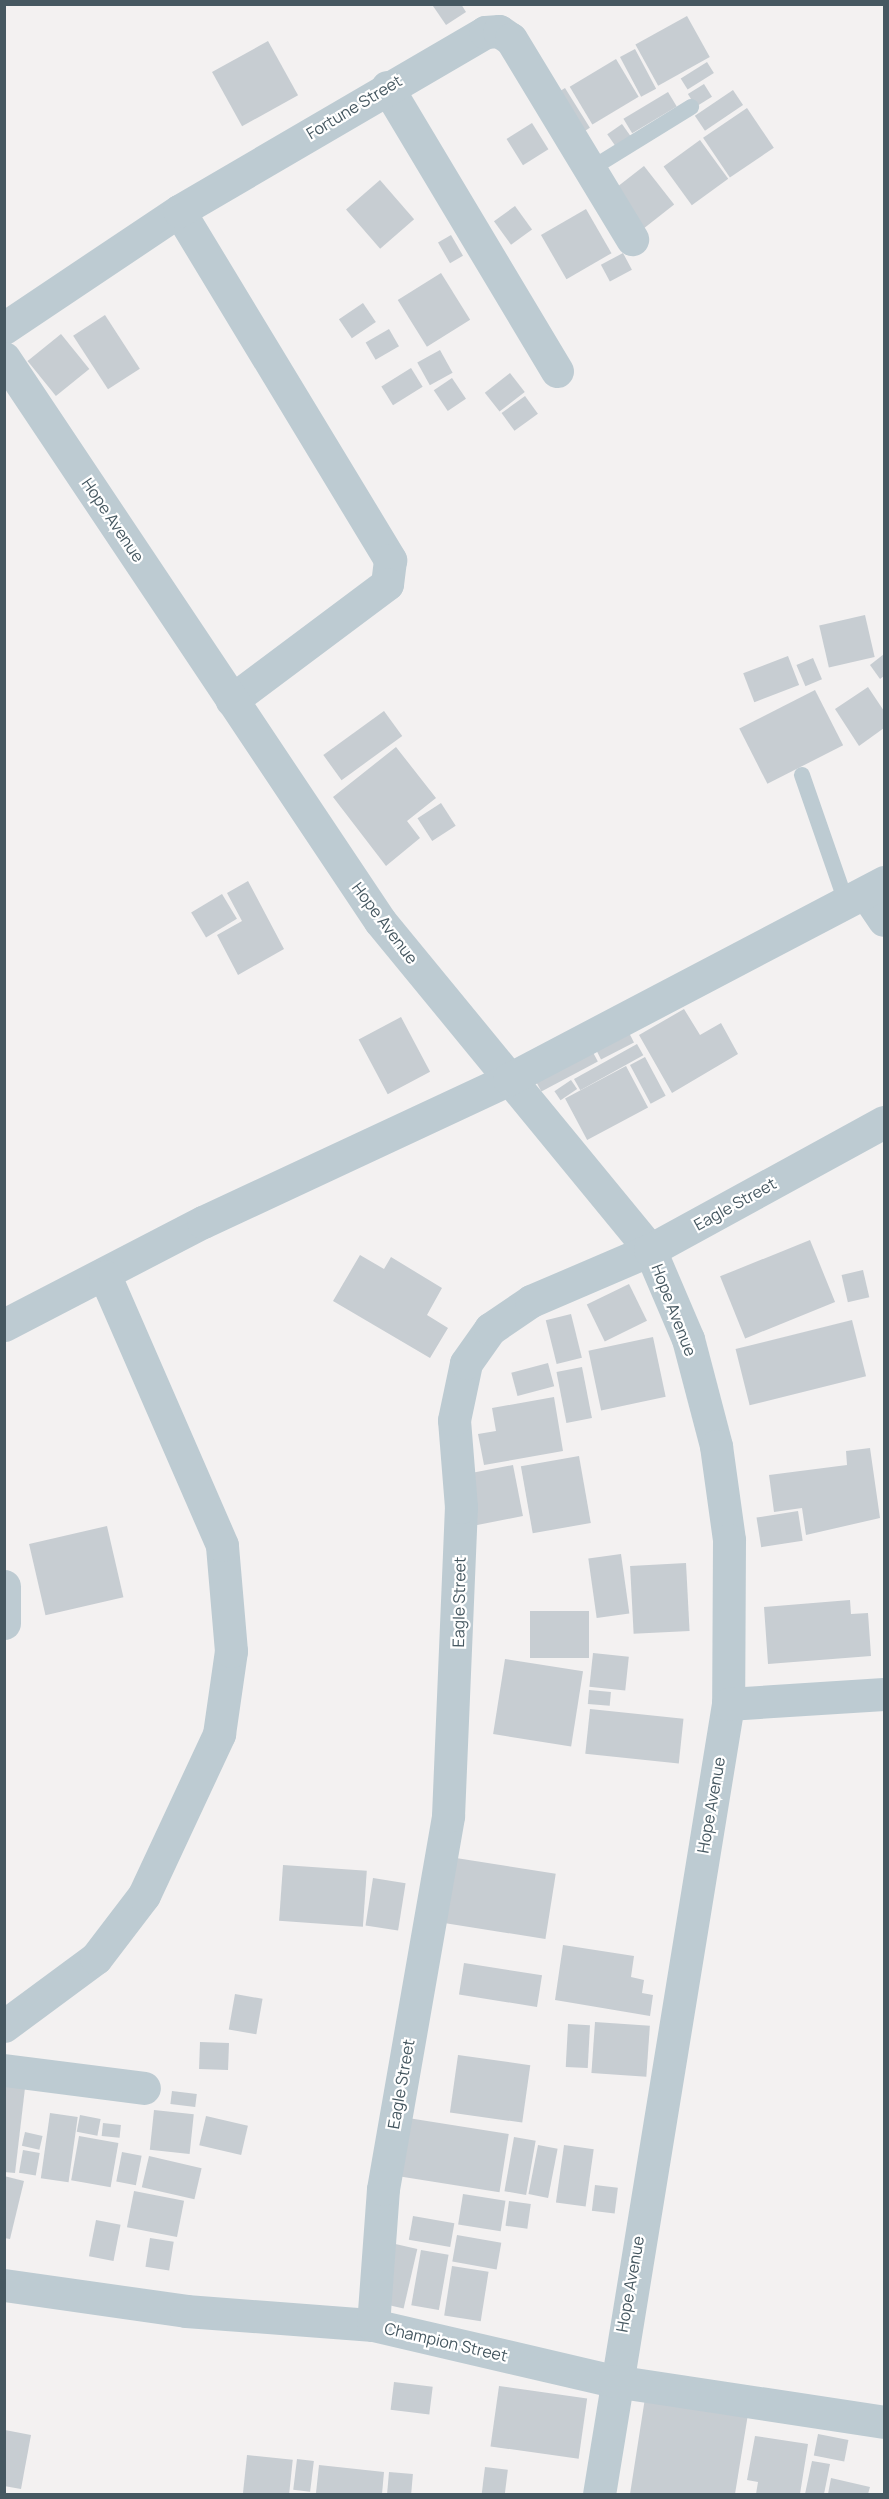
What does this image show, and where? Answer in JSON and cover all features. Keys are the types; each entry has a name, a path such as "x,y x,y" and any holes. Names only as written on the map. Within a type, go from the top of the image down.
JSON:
{"street":[{"name":"Fortune Street","path":"4,328 178,211 387,87 485,32 499,31 511,39 632,239"},
{"path":"387,87 557,371"},
{"path":"178,211 390,561 387,585 232,700"},
{"name":"Hope Avenue","path":"4,358 380,921 650,1251 688,1339 716,1446 729,1540 728,1704 614,2381 599,2494"},
{"path":"4,1325 105,1276 203,1222 509,1079 871,901"},
{"name":"Eagle Street","path":"373,2325 382,2189 448,1816 461,1519 454,1420 466,1363 490,1329 531,1301 650,1251 885,1122"},
{"path":"4,2026 96,1958 144,1895 219,1734 231,1651 222,1545 105,1276"},
{"path":"4,1586 4,1623"},
{"path":"728,1704 885,1694"},
{"path":"4,2070 144,2088"},
{"name":"Champion Street","path":"4,2285 186,2311 373,2325 614,2381 885,2422"}],"lane":[{"path":"589,170 691,107"},
{"path":"802,775 871,901"}],"building":[{"path":"461,4 466,12 446,25 433,6"},
{"path":"687,16 710,57 658,86 635,45"},
{"path":"268,41 298,95 242,126 212,72"},
{"path":"635,49 656,89 641,97 620,57"},
{"path":"616,59 639,97 592,125 570,87"},
{"path":"707,62 714,73 688,89 681,78"},
{"path":"704,84 712,97 696,107 688,94"},
{"path":"565,88 590,128 574,138 549,98"},
{"path":"733,90 743,105 705,131 695,116"},
{"path":"668,92 677,107 632,133 623,119"},
{"path":"747,108 774,148 730,177 703,138"},
{"path":"532,123 548,149 523,165 507,139"},
{"path":"622,124 631,137 616,147 607,134"},
{"path":"700,140 728,179 692,205 664,166"},
{"path":"644,166 674,205 638,233 608,194"},
{"path":"380,180 414,219 380,249 346,210"},
{"path":"515,206 532,229 511,245 494,221"},
{"path":"586,209 612,253 566,279 541,235"},
{"path":"451,235 463,256 450,263 438,242"},
{"path":"623,253 632,270 610,282 601,265"},
{"path":"441,273 470,320 427,347 398,300"},
{"path":"363,303 376,322 352,338 339,319"},
{"path":"105,315 140,369 108,389 73,336"},
{"path":"389,329 399,346 376,360 366,342"},
{"path":"61,334 89,369 56,396 28,361"},
{"path":"440,350 453,373 430,385 417,363"},
{"path":"411,368 423,387 393,405 381,387"},
{"path":"510,373 525,392 500,412 485,393"},
{"path":"452,378 466,399 448,411 434,390"},
{"path":"525,396 538,414 514,431 502,413"},
{"path":"865,615 875,657 829,667 819,626"},
{"path":"884,654 884,676 880,679 870,665"},
{"path":"788,656 799,685 754,702 743,673"},
{"path":"813,658 822,679 805,686 796,665"},
{"path":"868,687 884,711 884,728 859,746 835,709"},
{"path":"815,690 843,745 767,784 739,729"},
{"path":"384,711 402,736 342,780 323,755"},
{"path":"396,747 436,798 407,821 420,838 386,866 333,797"},
{"path":"441,803 456,826 432,841 418,818"},
{"path":"248,881 284,949 238,975 217,935 242,921 227,893"},
{"path":"222,894 237,919 206,937 191,913"},
{"path":"684,1009 700,1035 721,1023 738,1054 672,1093 639,1035"},
{"path":"401,1017 430,1072 388,1094 359,1040"},
{"path":"624,1023 634,1043 601,1059 591,1040"},
{"path":"588,1043 598,1062 541,1092 531,1073"},
{"path":"637,1044 643,1055 580,1090 574,1079"},
{"path":"645,1057 666,1096 651,1104 630,1065"},
{"path":"626,1066 648,1107 587,1140 565,1098"},
{"path":"571,1080 577,1089 561,1100 554,1091"},
{"path":"810,1240 835,1302 745,1338 720,1276"},
{"path":"360,1255 384,1269 391,1257 442,1288 427,1315 448,1328 430,1358 333,1301"},
{"path":"863,1270 869,1297 848,1302 842,1275"},
{"path":"629,1284 647,1321 605,1341 587,1305"},
{"path":"571,1314 582,1358 557,1364 546,1320"},
{"path":"852,1320 866,1376 750,1405 736,1349"},
{"path":"653,1337 666,1397 601,1410 588,1351"},
{"path":"548,1363 554,1386 518,1396 511,1373"},
{"path":"582,1367 592,1418 566,1423 556,1372"},
{"path":"554,1397 563,1451 484,1465 478,1434 496,1431 492,1408"},
{"path":"870,1448 880,1518 806,1535 802,1508 774,1512 769,1475 847,1465 846,1451"},
{"path":"579,1456 591,1523 533,1533 521,1466"},
{"path":"513,1465 523,1516 475,1525 465,1474"},
{"path":"798,1511 803,1541 761,1547 757,1518"},
{"path":"107,1526 123,1597 45,1615 29,1544"},
{"path":"621,1554 629,1613 597,1618 588,1559"},
{"path":"686,1563 690,1631 634,1634 630,1566"},
{"path":"850,1600 851,1614 868,1613 871,1656 768,1664 764,1607"},
{"path":"530,1611 589,1611 589,1658 530,1658"},
{"path":"593,1653 629,1657 625,1691 589,1687"},
{"path":"505,1659 583,1671 571,1746 493,1734"},
{"path":"589,1690 611,1692 610,1706 588,1704"},
{"path":"590,1709 683,1719 679,1764 585,1754"},
{"path":"456,1858 556,1874 545,1939 446,1923"},
{"path":"283,1865 367,1871 363,1927 279,1921"},
{"path":"373,1878 406,1883 398,1931 365,1925"},
{"path":"563,1945 634,1956 631,1977 644,1980 642,1993 653,1995 650,2016 555,2000"},
{"path":"464,1963 542,1975 537,2007 459,1995"},
{"path":"235,1994 263,1999 256,2034 229,2029"},
{"path":"595,2022 650,2026 646,2077 591,2073"},
{"path":"568,2024 590,2025 588,2068 566,2067"},
{"path":"200,2042 229,2043 228,2070 199,2069"},
{"path":"458,2055 530,2065 522,2123 450,2112"},
{"path":"4,2086 25,2088 15,2173 4,2172"},
{"path":"172,2091 197,2094 195,2107 170,2104"},
{"path":"154,2110 194,2114 190,2154 150,2150"},
{"path":"50,2113 78,2117 69,2182 41,2178"},
{"path":"80,2115 101,2119 97,2136 77,2132"},
{"path":"206,2116 248,2126 241,2155 199,2145"},
{"path":"408,2118 509,2134 500,2192 399,2176"},
{"path":"103,2123 121,2125 120,2138 102,2136"},
{"path":"25,2132 43,2136 39,2150 22,2146"},
{"path":"79,2136 118,2143 111,2187 71,2180"},
{"path":"514,2137 536,2141 526,2195 504,2191"},
{"path":"538,2145 558,2149 548,2198 528,2194"},
{"path":"564,2145 594,2149 586,2207 556,2202"},
{"path":"23,2150 40,2153 36,2176 19,2173"},
{"path":"122,2152 142,2156 136,2185 116,2181"},
{"path":"149,2156 202,2168 194,2199 142,2187"},
{"path":"4,2176 24,2181 10,2239 4,2238"},
{"path":"595,2185 618,2188 615,2214 592,2211"},
{"path":"134,2191 184,2201 177,2237 127,2227"},
{"path":"463,2194 505,2201 501,2231 458,2225"},
{"path":"509,2201 531,2204 527,2229 506,2226"},
{"path":"413,2216 454,2223 450,2247 409,2240"},
{"path":"96,2220 121,2225 113,2261 89,2256"},
{"path":"457,2235 501,2243 497,2269 452,2262"},
{"path":"150,2238 174,2242 169,2270 145,2267"},
{"path":"391,2243 417,2249 404,2309 377,2302"},
{"path":"421,2250 449,2255 439,2310 411,2305"},
{"path":"452,2266 489,2272 481,2321 444,2315"},
{"path":"394,2382 433,2387 429,2415 391,2410"},
{"path":"499,2386 587,2398 579,2459 491,2446"},
{"path":"645,2398 748,2414 735,2494 630,2494"},
{"path":"5,2430 31,2435 21,2489 4,2486"},
{"path":"818,2434 848,2440 844,2462 814,2456"},
{"path":"755,2436 808,2444 800,2494 756,2494 758,2482 747,2480"},
{"path":"247,2455 293,2460 289,2494 243,2494"},
{"path":"297,2459 314,2461 310,2492 293,2490"},
{"path":"812,2461 830,2464 824,2494 805,2494"},
{"path":"319,2465 384,2472 382,2494 316,2493"},
{"path":"485,2467 508,2470 505,2494 482,2494"},
{"path":"389,2472 413,2474 411,2494 387,2494"},
{"path":"831,2478 870,2487 868,2494 828,2494"}]}
